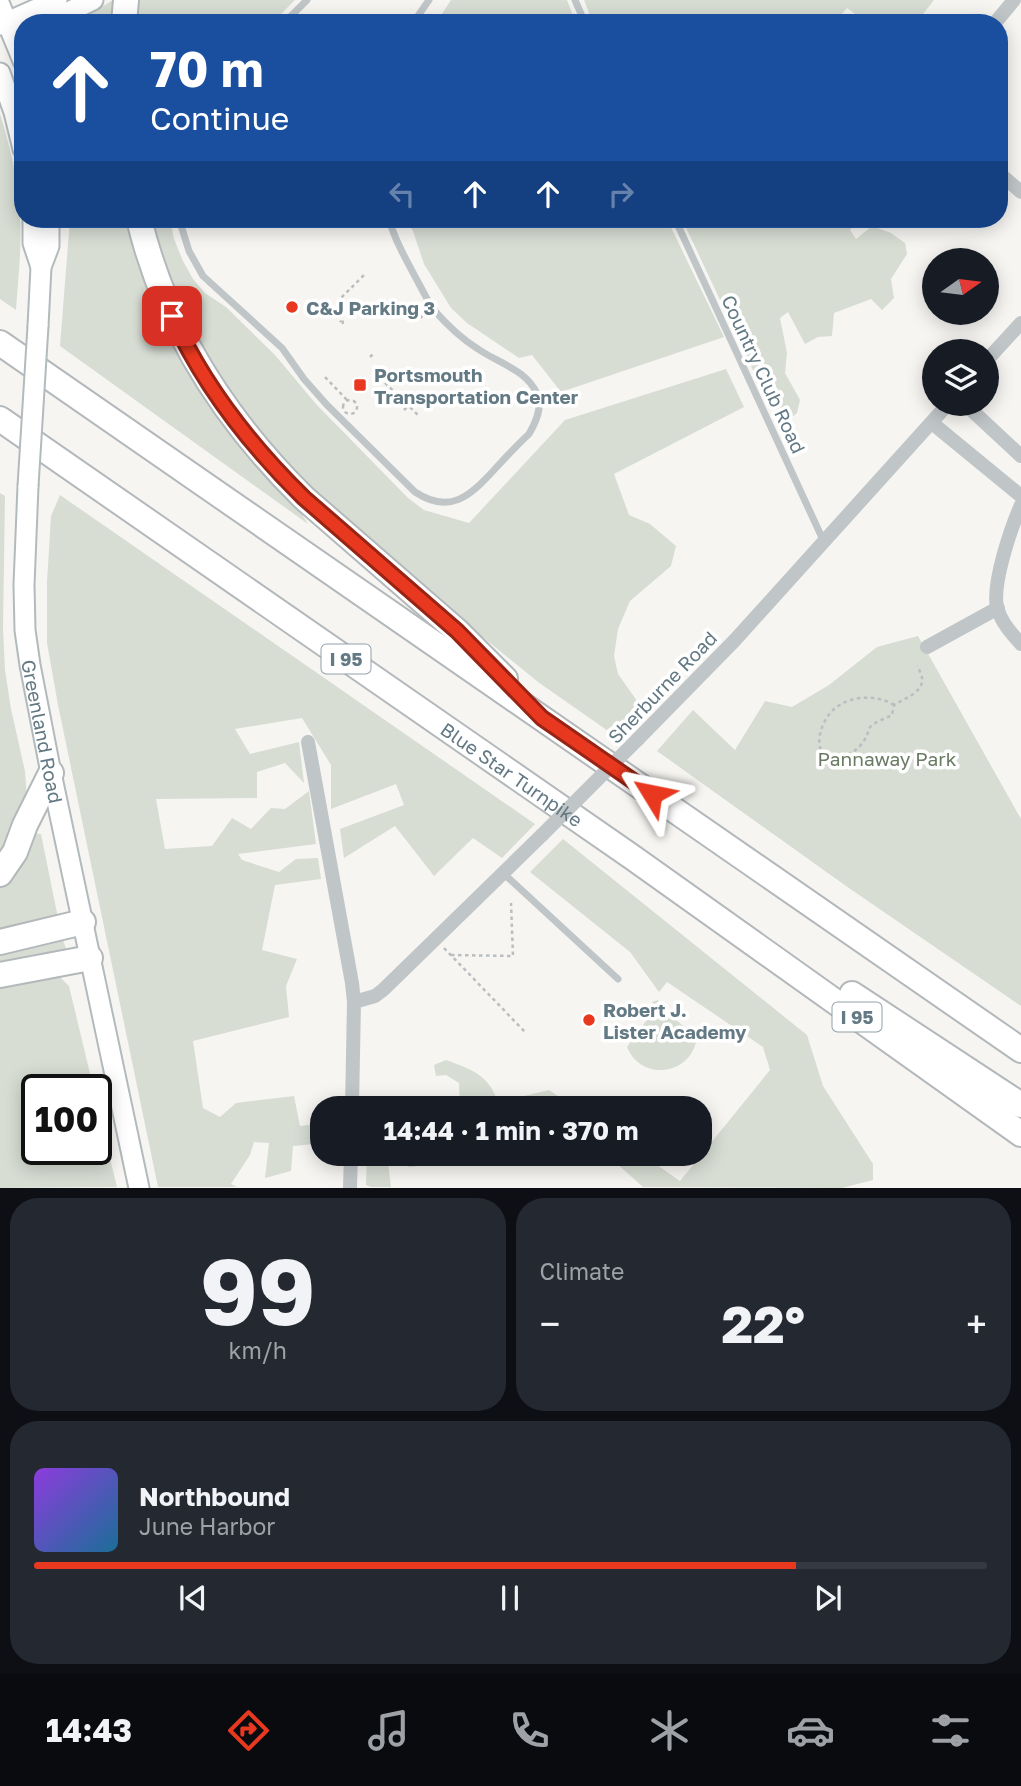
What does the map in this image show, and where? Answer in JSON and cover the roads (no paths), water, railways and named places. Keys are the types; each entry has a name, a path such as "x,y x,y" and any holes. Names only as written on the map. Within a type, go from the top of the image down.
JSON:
{"highway":[{"path":"142,228 164,296 181,336 227,410 304,498 457,631 542,718"},
{"path":"0,343 1021,1050"},
{"name":"Blue Star Turnpike","path":"0,419 692,899 1021,1134"},
{"path":"0,874 15,852 51,773"},
{"path":"692,899 837,984 1021,1105"},
{"path":"0,942 83,922"},
{"path":"0,975 90,958"}],"main road":[{"path":"32,14 57,0"},
{"path":"64,14 93,0"},
{"path":"0,73 14,112"},
{"name":"Greenland Road","path":"33,228 33,243 41,267"},
{"name":"Greenland Road","path":"49,228 49,246 41,267 28,486 25,630 37,706 139,1188"}],"street":[{"path":"1002,14 1014,0"},
{"path":"999,347 1021,323"},
{"name":"Sherburne Road","path":"354,1002 375,996 383,990 638,739 734,640 937,416"},
{"path":"978,416 1021,456"},
{"path":"932,422 1021,496"},
{"path":"1021,505 1009,536 996,596 998,608 1010,633 1021,644"},
{"path":"922,650 998,608"},
{"path":"309,742 352,983 352,1096"},
{"path":"350,1188 351,1166"}],"lane":[{"path":"293,14 307,0"},
{"path":"182,228 189,251 203,276 282,348 327,405 400,478 426,499 441,503 456,501 469,495 529,434 536,423 539,396 531,383 520,373 472,345 432,308 392,228"},
{"name":"Country Club Road","path":"678,228 824,542"},
{"path":"503,873 618,979"}],"place":[{"name":"C&J Parking 3","path":"292,307"},
{"name":"Portsmouth Transportation Center","path":"360,385"},
{"name":"Robert J. Lister Academy","path":"589,1020"}],"park label":[{"name":"Pannaway Park","path":"887,758"}]}
